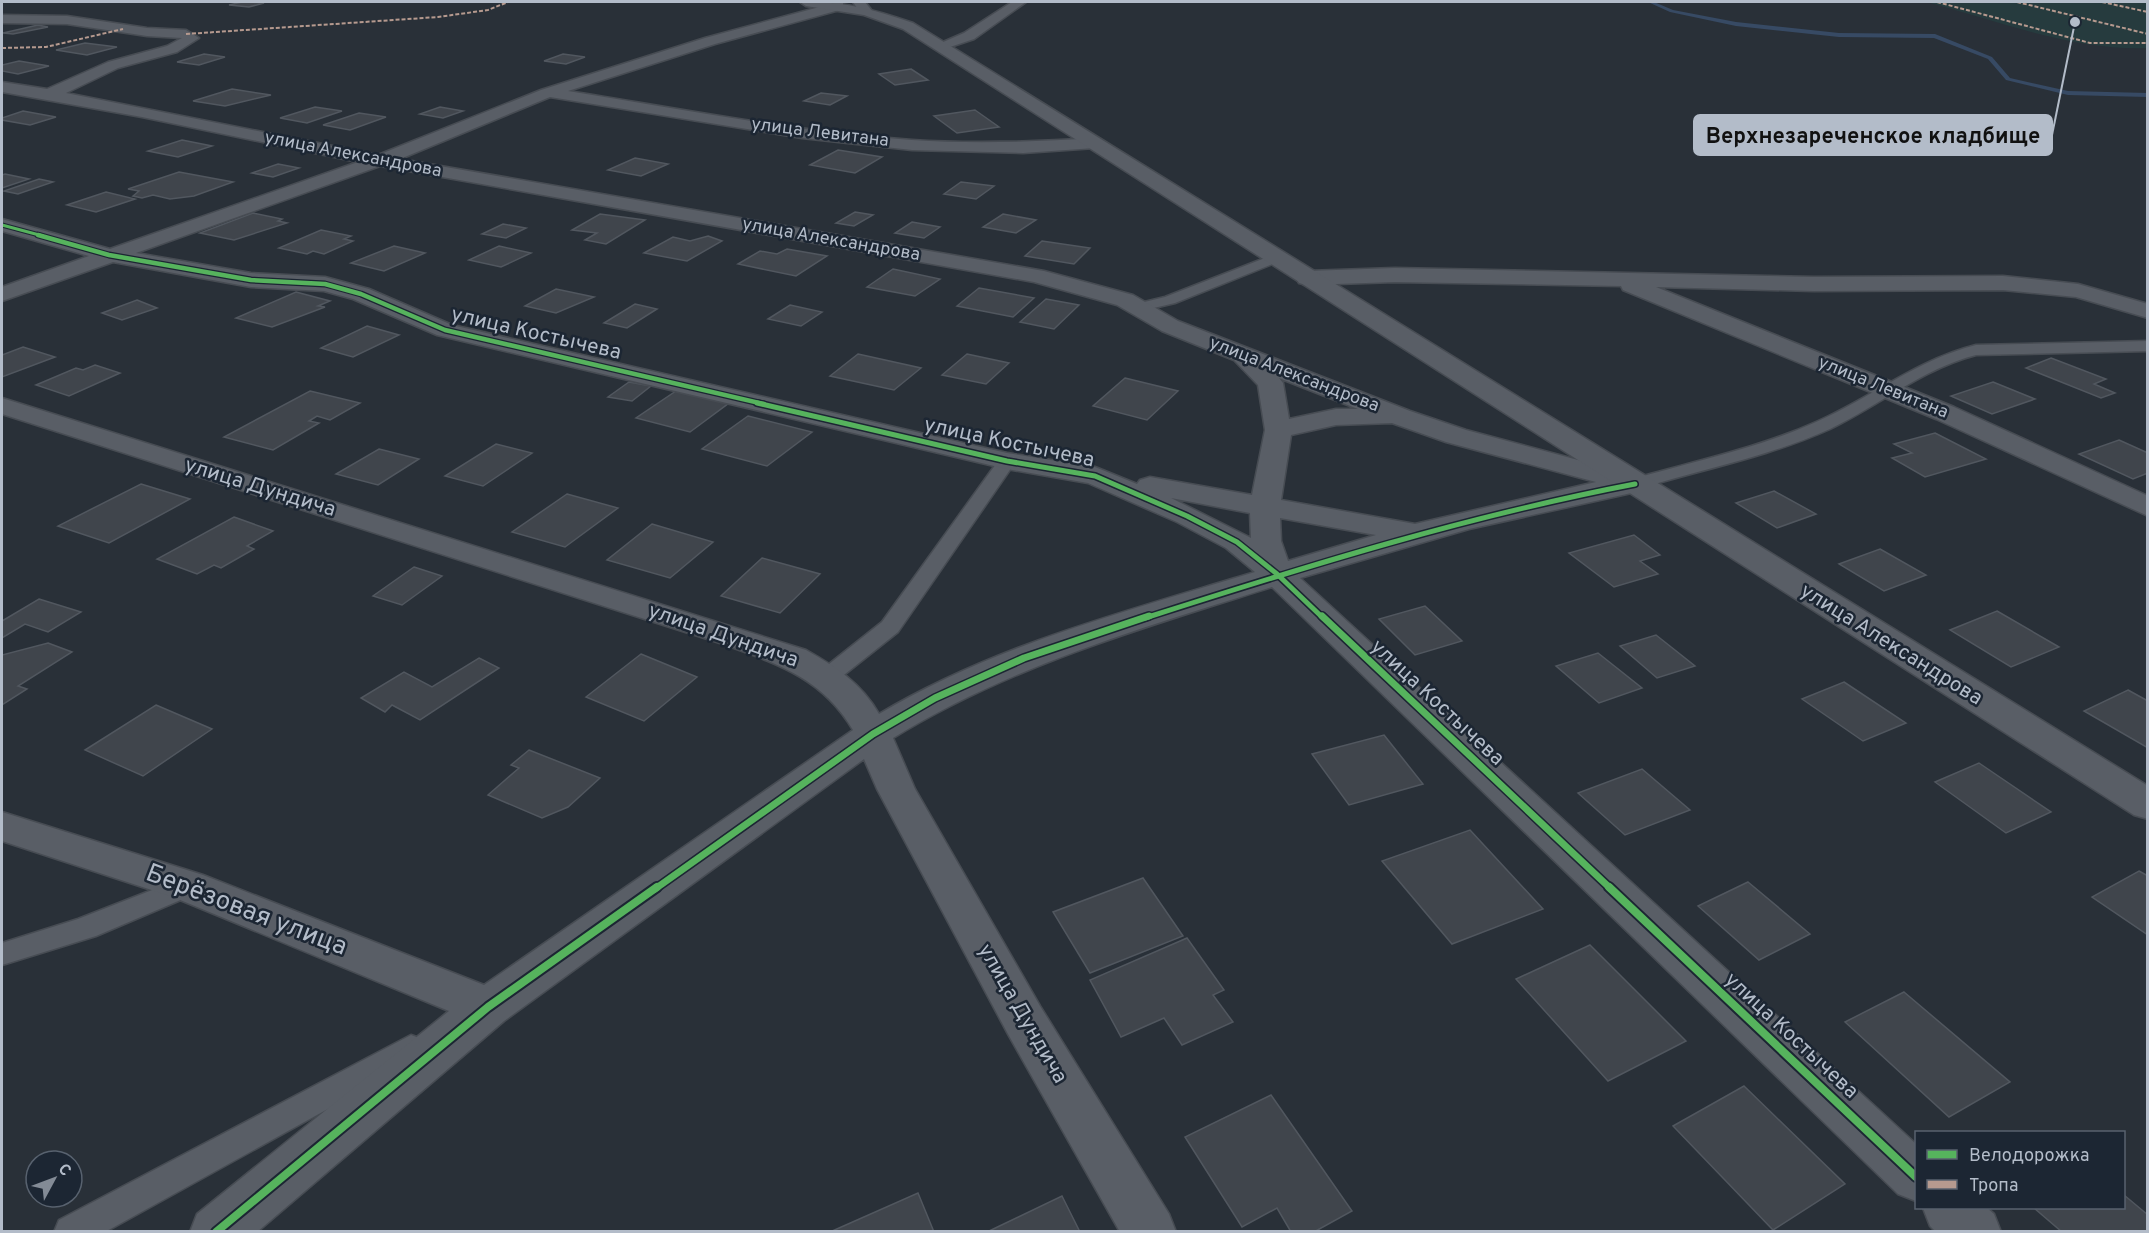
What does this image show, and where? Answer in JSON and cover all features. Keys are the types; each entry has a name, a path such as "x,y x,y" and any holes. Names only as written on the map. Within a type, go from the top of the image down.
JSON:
{"street":[{"name":"улица Александрова","path":"806,2 837,6 863,6 908,26 2148,805"},
{"path":"940,46 969,36 1020,2"},
{"path":"2,18 63,5"},
{"path":"2,294 378,160 547,93 710,41 837,6"},
{"path":"979,9 991,20"},
{"path":"2,18 67,20 147,32 186,34 192,38 172,50 113,65 51,94"},
{"name":"улица Александрова","path":"2,87 51,94 378,160 1036,276 1100,292 1141,308 1170,326 1401,417 1456,436 1635,484"},
{"name":"улица Левитана","path":"547,93 802,133 912,145 1023,148 1095,143"},
{"name":"улица Костычева","path":"2,225 109,255 251,280 325,284 361,294 398,312 445,330 1007,461 1095,476 1187,516 1237,542 1276,574 1915,1174"},
{"path":"1307,278 1395,275 1814,284 2037,285 2078,291 2148,311"},
{"name":"улица Левитана","path":"1615,278 1886,388 2009,441 2148,507"},
{"path":"1242,355 1270,383 1278,430 1265,506 1266,541 1276,574"},
{"name":"улица Дундича","path":"2,406 732,636 794,658 827,676 854,701 873,734 896,789 1024,1020 1150,1232"},
{"path":"1278,430 1336,417 1401,417"},
{"path":"1095,476 1416,534"},
{"path":"216,1232 488,1007 873,734 919,706 982,675 1276,574 1476,516 1635,484"},
{"name":"Берёзовая улица","path":"2,826 188,886 488,1007"},
{"path":"1950,1209 1975,1232"}],"lane":[{"path":"1141,308 1170,300 1275,258"},
{"path":"1635,484 1795,437 1839,418 1886,388 1960,353 1976,350 2148,346"},
{"path":"827,676 860,653 890,627 1007,461"},
{"path":"2,954 86,928 188,886"},
{"path":"71,1232 488,1007"}],"green space":[{"path":"1927,2 2147,2 2147,48 2119,48 2064,40"}],"building":[{"path":"242,2 264,3 249,7 229,5"},
{"path":"38,25 48,27 13,34 3,33"},
{"path":"85,43 117,47 87,55 56,50"},
{"path":"204,54 225,57 199,65 177,62"},
{"path":"563,54 585,57 566,64 544,61"},
{"path":"19,61 49,66 18,74 2,71 2,65"},
{"path":"911,69 928,80 895,85 879,74"},
{"path":"232,89 271,95 225,106 193,101"},
{"path":"821,93 847,96 830,105 804,101"},
{"path":"315,107 342,111 307,123 280,118"},
{"path":"440,107 463,111 443,118 420,114"},
{"path":"975,110 999,127 957,133 934,116"},
{"path":"23,111 56,117 30,125 2,120 2,118"},
{"path":"359,113 386,117 350,130 323,125"},
{"path":"182,140 212,146 178,157 148,151"},
{"path":"838,150 882,157 855,173 810,165"},
{"path":"635,158 668,164 641,176 608,170"},
{"path":"278,164 299,168 273,177 252,173"},
{"path":"179,172 233,182 194,196 170,199 153,195 142,198 133,196 139,191 128,189"},
{"path":"2,175 29,179 2,188"},
{"path":"39,179 53,182 18,194 4,191"},
{"path":"961,182 994,186 976,199 944,194"},
{"path":"106,192 135,199 96,212 67,205"},
{"path":"855,212 873,215 854,226 836,223"},
{"path":"253,213 282,219 278,221 287,223 234,240 200,233"},
{"path":"600,214 645,220 606,244 585,240 597,233 572,230"},
{"path":"1003,214 1036,220 1016,233 983,227"},
{"path":"912,222 940,227 924,238 895,233"},
{"path":"503,224 526,228 506,238 482,234"},
{"path":"321,230 351,236 344,239 353,241 324,254 313,251 307,254 279,248"},
{"path":"708,236 722,241 687,261 644,253 673,237 690,241"},
{"path":"1042,241 1090,248 1074,264 1025,256"},
{"path":"394,246 425,253 384,271 351,263"},
{"path":"499,246 531,253 501,267 469,260"},
{"path":"787,249 827,256 796,276 738,264 760,251 777,254"},
{"path":"893,269 940,279 915,296 867,287"},
{"path":"979,288 1034,298 1013,317 957,306"},
{"path":"556,289 594,297 556,313 525,306"},
{"path":"296,292 330,301 318,306 325,307 272,327 236,318"},
{"path":"1046,299 1079,305 1054,329 1020,322"},
{"path":"137,300 157,308 122,320 102,313"},
{"path":"635,304 657,309 627,328 604,323"},
{"path":"790,305 822,312 801,326 768,319"},
{"path":"367,326 399,335 353,357 321,348"},
{"path":"23,347 55,357 2,377 2,355"},
{"path":"858,354 921,368 894,390 830,376"},
{"path":"967,354 1009,363 986,384 942,375"},
{"path":"2051,358 2106,379 2094,384 2115,393 2101,398 2026,368"},
{"path":"95,365 120,373 69,396 36,385 76,368 83,370"},
{"path":"1125,378 1178,391 1147,420 1093,406"},
{"path":"629,382 651,386 632,401 608,397"},
{"path":"1993,382 2035,399 1992,414 1951,396"},
{"path":"310,391 360,403 330,420 317,416 309,421 319,423 273,450 224,437"},
{"path":"676,391 729,403 690,432 636,418"},
{"path":"748,416 812,432 767,466 702,449"},
{"path":"1935,433 1986,459 1925,477 1892,458 1912,453 1894,444"},
{"path":"2119,440 2148,453 2148,473 2133,479 2079,454"},
{"path":"496,444 532,453 483,486 445,476"},
{"path":"379,449 419,459 378,485 336,474"},
{"path":"141,484 190,499 109,543 58,526"},
{"path":"1774,491 1816,514 1777,528 1736,503"},
{"path":"567,494 618,508 565,547 512,532"},
{"path":"234,517 273,531 247,546 254,549 221,568 214,565 197,574 157,559"},
{"path":"652,524 713,542 670,578 607,560"},
{"path":"1634,535 1660,555 1640,561 1658,574 1614,587 1569,553"},
{"path":"1880,549 1926,575 1884,591 1839,564"},
{"path":"762,558 820,574 780,613 721,596"},
{"path":"414,567 442,576 402,605 373,596"},
{"path":"39,599 81,612 48,632 25,624 2,638 2,621"},
{"path":"1425,606 1462,641 1415,655 1379,619"},
{"path":"1997,611 2059,647 2011,667 1950,630"},
{"path":"1656,635 1695,666 1657,678 1620,646"},
{"path":"48,643 72,652 18,686 27,689 2,705 2,655"},
{"path":"1598,653 1642,688 1599,703 1556,666"},
{"path":"641,654 697,677 644,721 586,697"},
{"path":"479,658 499,668 420,720 392,705 385,712 361,698 404,672 432,687"},
{"path":"1844,682 1906,723 1863,741 1802,699"},
{"path":"2128,690 2148,701 2148,748 2084,711"},
{"path":"156,705 212,729 143,776 85,750"},
{"path":"1384,735 1423,784 1349,805 1312,754"},
{"path":"529,750 600,778 568,807 542,818 488,795 519,768 511,765"},
{"path":"1979,763 2051,812 2006,833 1935,782"},
{"path":"1642,769 1690,810 1625,835 1578,793"},
{"path":"1470,830 1543,909 1452,944 1382,861"},
{"path":"2139,871 2148,876 2148,935 2092,897"},
{"path":"1143,878 1183,936 1090,973 1053,912"},
{"path":"1748,882 1810,934 1759,960 1698,906"},
{"path":"1187,938 1224,990 1213,995 1233,1022 1182,1045 1164,1018 1121,1037 1090,980"},
{"path":"1590,945 1686,1041 1608,1081 1516,979"},
{"path":"1904,992 2010,1082 1949,1117 1845,1022"},
{"path":"1744,1086 1845,1184 1773,1230 1673,1126"},
{"path":"1271,1095 1352,1211 1314,1232 1291,1232 1277,1208 1242,1227 1185,1137"},
{"path":"918,1193 934,1232 830,1232"},
{"path":"1062,1196 1080,1232 987,1232"},
{"path":"2125,1196 2148,1215 2148,1232 2062,1232 2035,1209 2125,1209"}],"waterway":[{"path":"1651,2 1672,11 1736,24 1839,35 1935,36 1990,58 2008,79 2068,93 2148,95"}],"marked path":[{"path":"186,34 438,17 488,10 508,2"},
{"path":"1937,2 2090,43 2148,43"},
{"path":"2017,2 2148,34"},
{"path":"2102,2 2148,12"},
{"path":"2,48 46,47 123,29"}],"cycle path":[{"path":"2,225 109,255 251,280 325,284 361,294 398,312 445,330 1007,461 1095,476 1187,516 1237,542 1277,574 1915,1176"},
{"path":"216,1232 488,1007 873,734 935,698 998,668 1050,648 1294,569 1463,521 1635,484"}],"place":[{"name":"Верхнезареченское кладбище","path":"2075,22"}]}
